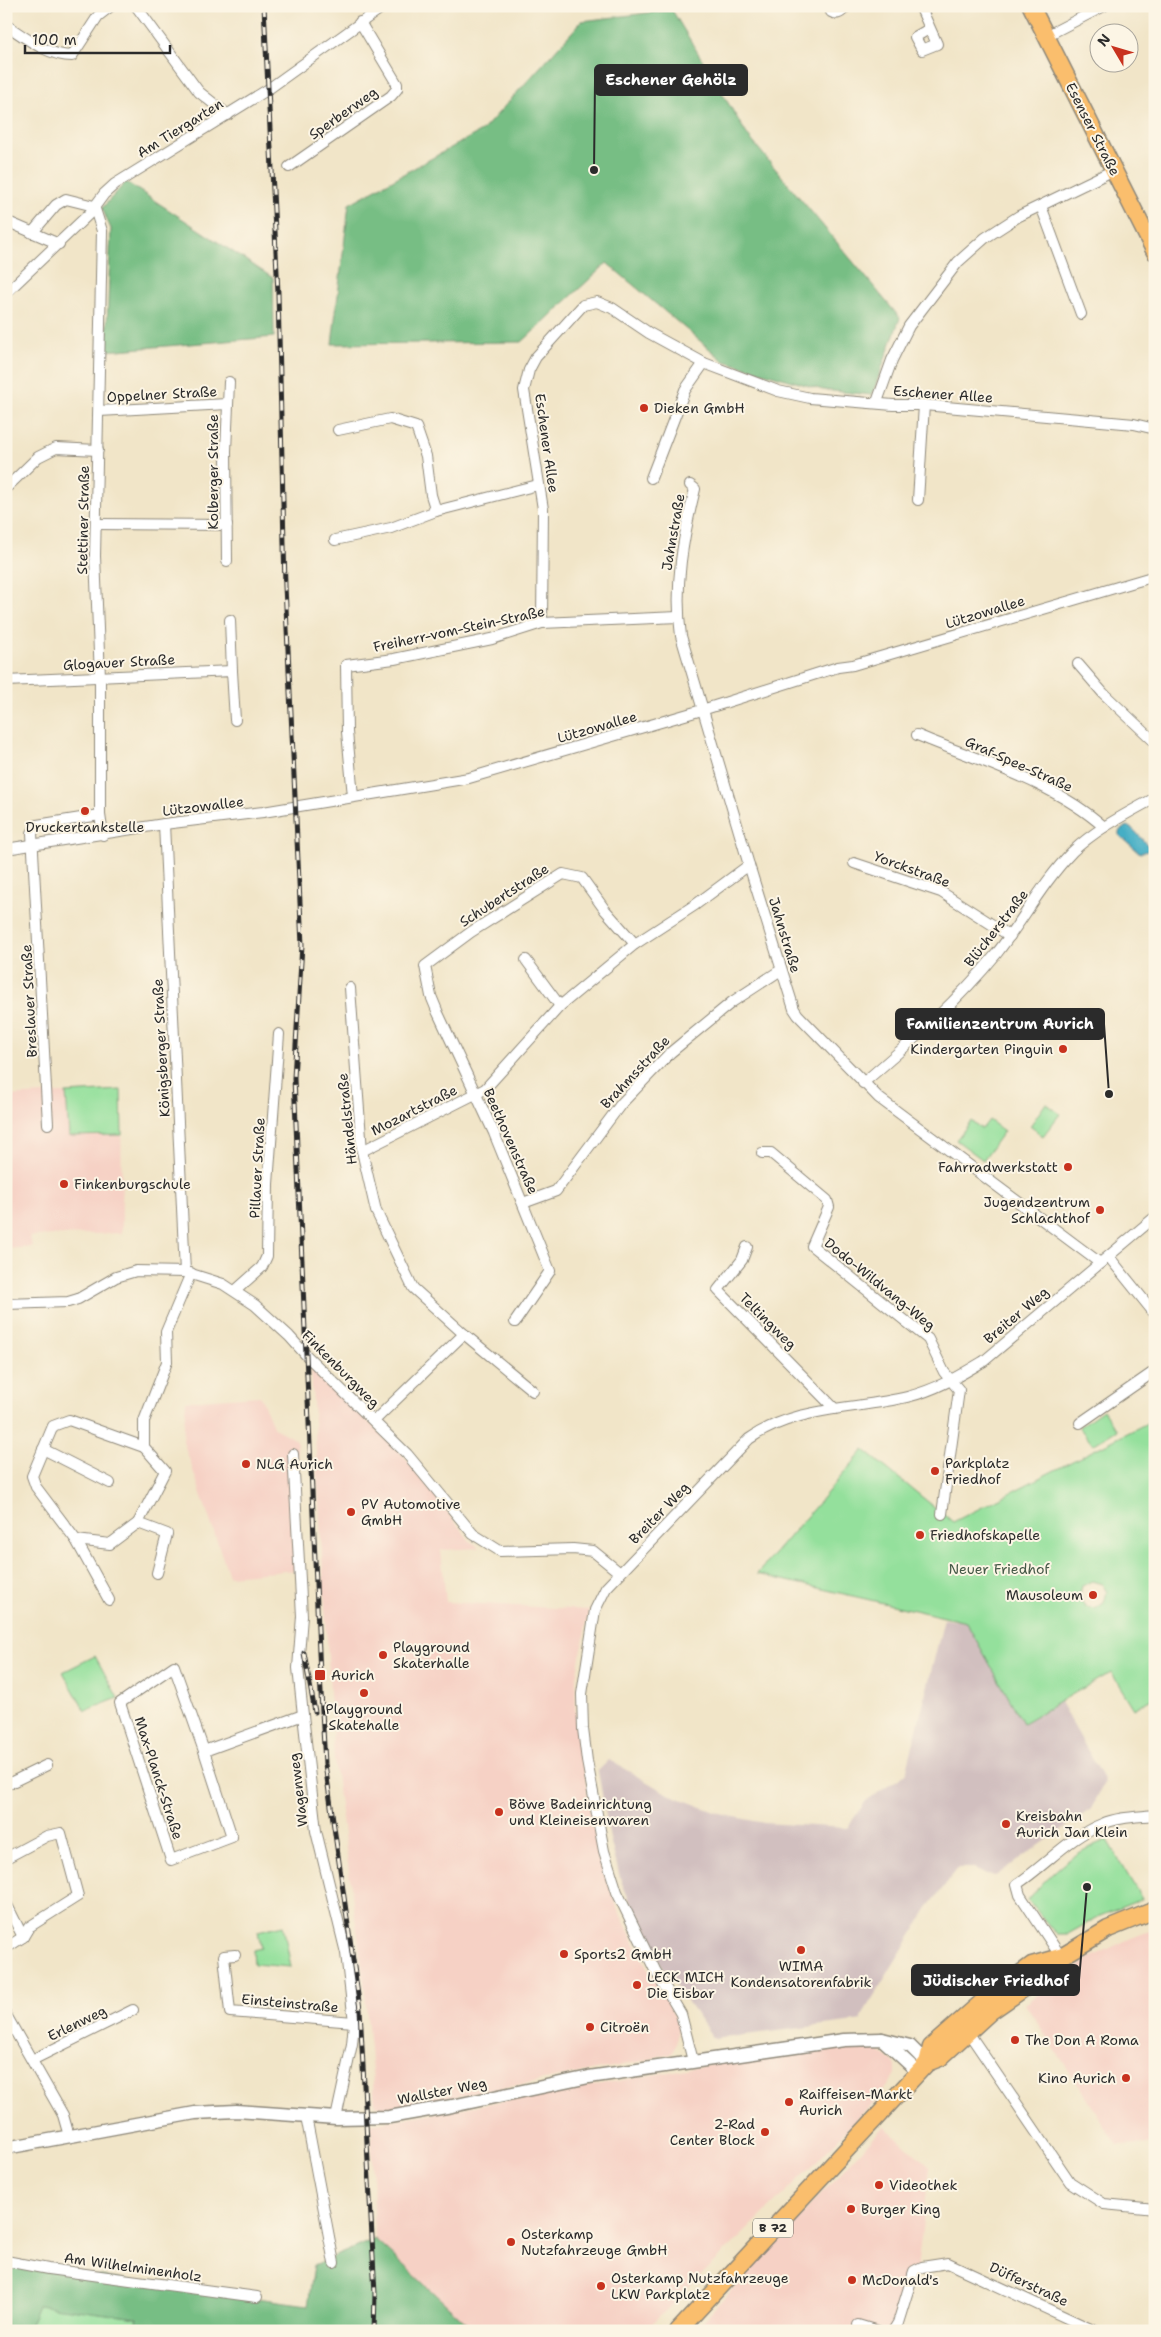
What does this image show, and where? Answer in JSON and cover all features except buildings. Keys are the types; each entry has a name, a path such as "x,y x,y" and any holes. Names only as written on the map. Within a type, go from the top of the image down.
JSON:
{"main road":[{"name":"Esenser Straße","path":"1031,6 1155,252"},
{"name":"B 72","path":"678,2331 923,2067 940,2058 1004,2001 1042,1976 1061,1957 1108,1929 1155,1910"},
{"name":"B 72","path":"923,2067 931,2047 982,2002 1032,1965 1061,1957"}],"street":[{"path":"6,25 42,48 62,56 72,56 98,16 111,6"},
{"path":"136,6 199,92 228,115"},
{"name":"Am Tiergarten","path":"6,293 90,213 94,206 115,184 275,84 384,6"},
{"path":"830,6 831,12 835,14 840,14 846,6"},
{"path":"920,6 929,29"},
{"path":"1046,36 1104,6"},
{"name":"Sperberweg","path":"289,167 391,96 397,89 397,84 360,22"},
{"path":"876,402 889,367 909,326 958,262 985,238 1020,216 1114,170"},
{"path":"32,233 56,206 66,199 94,206"},
{"name":"Stettiner Straße","path":"94,206 102,231 96,524 100,677 100,815 103,835"},
{"path":"1041,206 1081,314"},
{"path":"6,221 58,244"},
{"name":"Eschener Allee","path":"542,623 543,509 524,390 529,370 536,357 582,305 598,302 612,308 649,333 704,363 778,391 810,398 924,405 1134,424 1155,429"},
{"path":"651,478 685,390 704,363"},
{"name":"Kolberger Straße","path":"227,561 227,404 229,382"},
{"name":"Oppelner Straße","path":"99,411 227,404"},
{"path":"918,500 924,405"},
{"path":"338,430 390,419 416,427 426,456 430,495 436,511"},
{"path":"6,488 38,457 56,448 98,450"},
{"path":"335,540 391,528 436,511 538,485"},
{"name":"Jahnstraße","path":"690,485 695,489 684,537 679,580 678,618 681,636 781,970 798,1015 863,1083 901,1116 1100,1263"},
{"path":"96,524 227,525"},
{"name":"Lützowallee","path":"6,849 164,824 263,812 469,778 702,710 838,667 853,665 1155,576"},
{"name":"Freiherr-vom-Stein-Straße","path":"353,796 347,732 346,666 394,659 492,639 542,623 678,618"},
{"path":"230,620 235,720"},
{"path":"1078,664 1103,693 1155,742"},
{"name":"Glogauer Straße","path":"6,680 232,671"},
{"name":"Graf-Spee-Straße","path":"917,736 1055,794 1082,808 1104,827"},
{"name":"Blücherstraße","path":"863,1083 927,1026 975,978 1010,936 1063,862 1073,852 1104,827 1155,798"},
{"path":"33,846 32,833 37,825 100,815"},
{"name":"Königsberger Straße","path":"164,824 188,1272"},
{"name":"Breslauer Straße","path":"33,846 48,1124"},
{"name":"Yorckstraße","path":"854,864 941,892 1010,936"},
{"name":"Mozartstraße","path":"362,1151 485,1089 560,1006 635,944 695,905 749,865"},
{"name":"Schubertstraße","path":"425,966 471,932 563,874 582,878 605,910 635,944"},
{"path":"526,960 560,1006"},
{"name":"Beethovenstraße","path":"425,966 431,996 494,1133 550,1271 515,1322"},
{"name":"Brahmsstraße","path":"522,1203 556,1191 621,1104 670,1052 732,1002 781,970"},
{"name":"Händelstraße","path":"350,988 362,1151 376,1211 413,1288 464,1334 534,1391"},
{"name":"Pillauer Straße","path":"235,1291 262,1267 267,1256 268,1184 279,1034"},
{"name":"Dodo-Wildvang-Weg","path":"762,1153 770,1153 827,1200 829,1207 812,1246 928,1339 944,1372 952,1380"},
{"name":"Breiter Weg","path":"693,2061 681,2014 655,1970 617,1892 604,1851 582,1728 582,1694 595,1610 606,1588 749,1439 765,1428 784,1420 908,1396 952,1380 984,1361 1155,1217"},
{"name":"Teltingweg","path":"747,1247 742,1260 718,1290 835,1409"},
{"path":"1109,1257 1155,1314"},
{"path":"144,1447 144,1421 167,1362 166,1332 188,1272"},
{"name":"Finkenburgweg","path":"6,1304 78,1300 125,1273 188,1272 223,1284 255,1305 289,1336 306,1356 407,1454 473,1534 500,1551 593,1550 620,1573"},
{"path":"374,1422 464,1334"},
{"path":"1080,1423 1155,1371"},
{"path":"942,1514 959,1390 952,1380"},
{"path":"76,1540 110,1544 138,1524 165,1471 144,1447 69,1420 54,1426 32,1476 36,1487 76,1540 109,1600"},
{"path":"43,1449 110,1483"},
{"name":"Wagenweg","path":"293,1454 302,1616 298,1668 303,1715 316,1831 346,1953 354,2022 352,2044 336,2118"},
{"path":"138,1524 167,1534 157,1573"},
{"name":"Max-Planck-Straße","path":"174,1666 204,1751 232,1837 171,1860 120,1703 174,1666"},
{"path":"204,1751 303,1715"},
{"path":"6,1785 47,1765"},
{"path":"1061,1957 1020,1895 1016,1884 1074,1840 1100,1824 1119,1819 1155,1815"},
{"path":"6,1858 48,1836 61,1833 78,1896 29,1927 23,1937 6,1948"},
{"path":"6,1903 23,1937"},
{"name":"Einsteinstraße","path":"235,1955 224,1956 230,2012 354,2022"},
{"name":"Erlenweg","path":"32,2060 134,2010"},
{"path":"6,2015 62,2115 69,2136"},
{"path":"968,2032 1070,2182 1104,2204 1155,2209"},
{"name":"Wallster Weg","path":"6,2148 195,2112 236,2111 336,2118 389,2117 589,2077 815,2043 882,2039 923,2067"},
{"path":"306,2116 334,2263"},
{"name":"Am Wilhelminenholz","path":"6,2262 257,2297"},
{"name":"Düfferstraße","path":"893,2331 898,2323 914,2272 922,2267 952,2263 1095,2331"},
{"path":"858,2325 878,2331"}],"shaded area":[{"name":"Finkenburgschule","path":"121,1090 122,1233 30,1236 32,1247 6,1249 6,1096"},
{"path":"311,1367 402,1454 470,1541 480,1548 441,1550 446,1602 589,1610 576,1677 575,1709 589,1805 600,1858 618,1910 678,2024 676,2046 670,2053 644,2061 397,2108 384,2109 375,2105 364,1982 334,1760"},
{"path":"260,1396 274,1428 297,1440 298,1570 229,1576 183,1441 186,1401"},
{"path":"944,1619 966,1622 1023,1723 1060,1702 1105,1781 1091,1809 994,1877 974,1868 958,1868 927,1909 861,2017 863,2020 714,2039 656,1957 621,1881 610,1839 598,1771 609,1760 668,1794 720,1814 764,1823 847,1828 866,1801 906,1774"},
{"path":"1155,1929 1155,2144 1118,2145 1025,2004 1088,1959"},
{"path":"858,2046 874,2049 892,2060 896,2066 896,2073 888,2086 820,2158 645,2331 475,2331 375,2239 371,2124 807,2048"},
{"path":"884,2126 930,2167 917,2268 898,2331 863,2331 855,2328 854,2331 693,2331"}],"green space":[{"path":"672,10 748,136 900,318 872,395 823,390 724,361 607,263 522,342 332,344 349,204 483,130 582,21"},
{"path":"126,182 273,278 274,337 106,351 111,229 102,208"},
{"path":"121,1090 122,1135 69,1136 66,1093"},
{"path":"1046,1103 1060,1114 1043,1136 1030,1126"},
{"path":"989,1120 1004,1131 983,1160 956,1140 971,1121 982,1129"},
{"path":"1103,1410 1117,1430 1093,1445 1079,1427"},
{"name":"Neuer Friedhof","path":"1155,1419 1155,1697 1134,1709 1111,1672 1023,1723 966,1622 757,1574 864,1450 953,1522","holes":["1092,1581 1102,1584 1107,1592 1104,1603 1095,1609 1086,1607 1079,1598 1082,1586"]},
{"path":"95,1656 118,1698 85,1711 63,1672"},
{"path":"1107,1840 1142,1899 1100,1916 1068,1934 1056,1934 1028,1900 1063,1864 1084,1850"},
{"path":"283,1925 291,1967 254,1964 253,1950 261,1948 258,1931"},
{"path":"375,2239 475,2331 134,2331 137,2318 38,2305 27,2331 6,2331 6,2264 308,2305 314,2265"},
{"path":"38,2304 137,2318 134,2331 27,2331"}],"water":[{"path":"1127,826 1134,830 1152,850 1140,853 1119,835 1119,831"}],"railway":[{"path":"264,6 278,293 285,586 302,945 294,1078 320,1675 325,1764 360,2009 375,2294 374,2331"},
{"path":"304,1653 315,1712"}],"place":[{"name":"Eschener Gehölz","path":"594,170"},
{"name":"Dieken GmbH","path":"644,408"},
{"name":"Druckertankstelle","path":"85,811"},
{"name":"Kindergarten Pinguin","path":"1063,1049"},
{"name":"Familienzentrum Aurich","path":"1109,1094"},
{"name":"Fahrradwerkstatt","path":"1068,1167"},
{"name":"Finkenburgschule","path":"64,1184"},
{"name":"Jugendzentrum Schlachthof","path":"1100,1210"},
{"name":"NLG Aurich","path":"246,1464"},
{"name":"Parkplatz Friedhof","path":"935,1471"},
{"name":"PV Automotive GmbH","path":"351,1512"},
{"name":"Friedhofskapelle","path":"920,1535"},
{"name":"Mausoleum","path":"1093,1595"},
{"name":"Playground Skaterhalle","path":"383,1655"},
{"name":"Aurich","path":"320,1675"},
{"name":"Playground Skatehalle","path":"364,1693"},
{"name":"Böwe Badeinrichtung und Kleineisenwaren","path":"499,1812"},
{"name":"Kreisbahn Aurich Jan Klein","path":"1006,1824"},
{"name":"Jüdischer Friedhof","path":"1087,1887"},
{"name":"WIMA Kondensatorenfabrik","path":"801,1950"},
{"name":"Sports2 GmbH","path":"564,1954"},
{"name":"LECK MICH Die Eisbar","path":"637,1985"},
{"name":"Citroën","path":"590,2027"},
{"name":"The Don A Roma","path":"1015,2040"},
{"name":"Kino Aurich","path":"1126,2078"},
{"name":"Raiffeisen-Markt Aurich","path":"789,2102"},
{"name":"2-Rad Center Block","path":"765,2132"},
{"name":"Videothek","path":"879,2185"},
{"name":"Burger King","path":"851,2209"},
{"name":"Osterkamp Nutzfahrzeuge GmbH","path":"511,2242"},
{"name":"McDonald's","path":"852,2280"},
{"name":"Osterkamp Nutzfahrzeuge LKW Parkplatz","path":"601,2286"}]}
